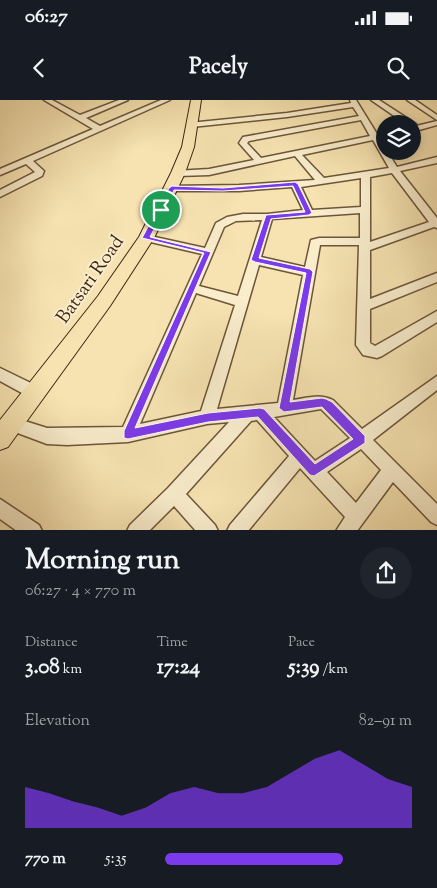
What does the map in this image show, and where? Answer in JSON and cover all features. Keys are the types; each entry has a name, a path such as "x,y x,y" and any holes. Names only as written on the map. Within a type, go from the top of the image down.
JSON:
{"main road":[{"name":"Batsari Road","path":"0,439 104,301 146,238 175,180 188,147 196,100"}],"street":[{"path":"47,100 99,128"},
{"path":"80,118 125,100"},
{"path":"0,172 166,100"},
{"path":"374,100 396,115"},
{"path":"410,100 437,118"},
{"path":"175,180 376,137 355,101 192,125"},
{"path":"259,161 243,143 246,139 364,117"},
{"path":"421,126 437,123"},
{"path":"297,154 322,182"},
{"path":"0,194 39,174 40,171 27,160"},
{"path":"284,408 317,241 364,245 436,224 432,211 395,171 389,160"},
{"path":"175,180 223,189 322,182 395,171 437,160"},
{"path":"366,176 363,344 368,351 377,352 437,316"},
{"path":"295,184 309,213"},
{"path":"128,434 220,225 227,219 238,217 268,217 365,210"},
{"path":"208,417 268,217"},
{"path":"146,238 208,252"},
{"path":"255,260 310,272"},
{"path":"365,306 437,277"},
{"path":"192,288 242,302"},
{"path":"0,374 36,393"},
{"path":"314,471 361,440 437,382"},
{"path":"12,424 47,436 68,438 128,434 208,417 254,413 322,402 328,405 437,516"},
{"path":"254,413 300,456 356,516"},
{"path":"136,530 254,413"},
{"path":"236,530 300,456"},
{"path":"345,530 390,470"},
{"path":"174,494 209,530"},
{"path":"0,508 33,530"}],"route":[{"path":"295,184 309,213 268,217 255,260 310,272 284,408 322,402 328,405 361,440 314,471 260,413 208,417 128,434 208,252 146,238 161,210 172,188 223,189 295,184"}]}
